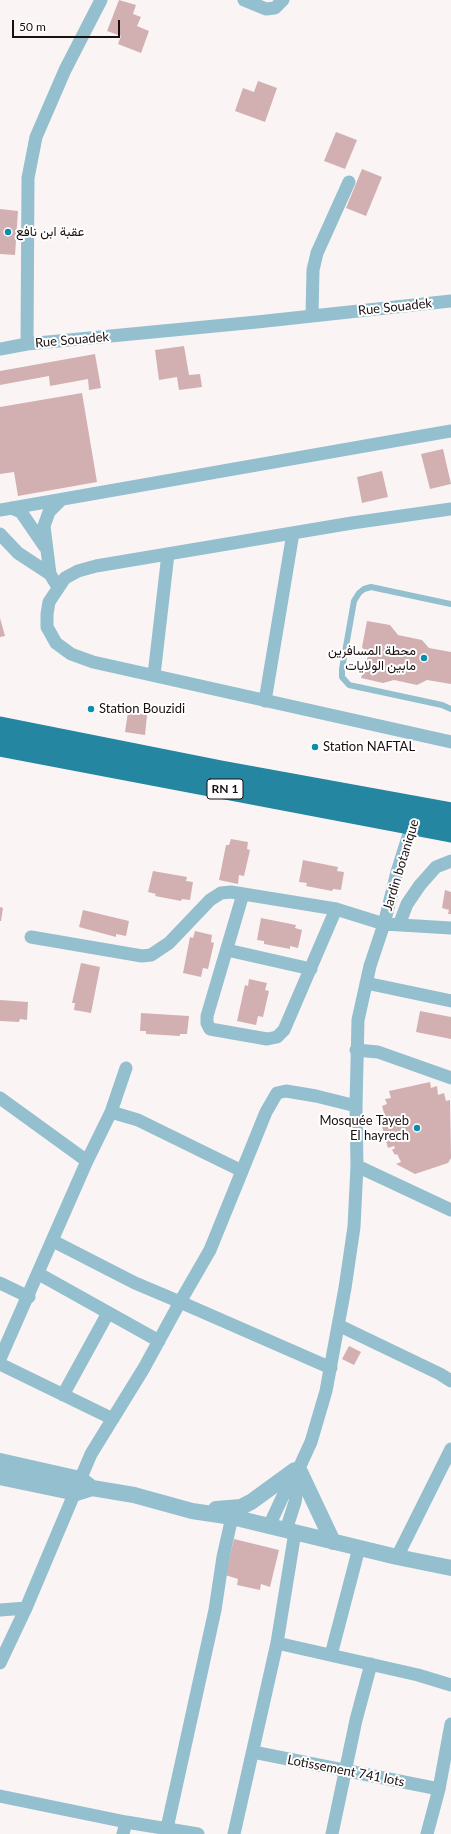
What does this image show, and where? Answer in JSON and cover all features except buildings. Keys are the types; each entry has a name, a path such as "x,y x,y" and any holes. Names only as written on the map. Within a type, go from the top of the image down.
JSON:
{"highway":[{"name":"RN 1","path":"0,727 222,771 416,814 451,832"},
{"name":"RN 1","path":"0,746 86,763 416,814 451,813"}],"street":[{"name":"Rue Souadek","path":"101,0 65,70 36,137 28,178 27,344 451,301"},
{"path":"244,0 266,9 275,8 283,0"},
{"path":"312,316 313,270 317,253 348,182"},
{"path":"0,348 27,344"},
{"path":"3,510 451,431"},
{"path":"50,574 44,526 49,512 60,501"},
{"path":"451,509 293,533 78,571 65,578 58,587 49,602 47,614 47,627 56,643 71,654 92,662 451,742"},
{"path":"3,510 21,512 48,550"},
{"path":"265,701 293,533"},
{"path":"0,534 18,553"},
{"path":"0,545 18,553 50,574 58,587"},
{"path":"154,675 168,554"},
{"name":"Jardin botanique","path":"298,1469 311,1442 322,1411 331,1368 354,1227 357,1166 356,1050 358,1020 370,966 384,924 416,814"},
{"path":"399,925 407,904 420,885 436,867 451,861"},
{"path":"31,937 142,956 151,955 169,943 210,900 221,893 231,892 336,909 384,924 451,928"},
{"path":"243,894 207,1016 207,1023 210,1029 267,1039 277,1037 284,1030 336,909"},
{"path":"227,950 311,969"},
{"path":"366,983 451,1001"},
{"path":"356,1050 378,1052 451,1078"},
{"path":"0,1359 29,1297 87,1161 111,1112 126,1068"},
{"path":"0,1663 83,1487 91,1454 159,1341 210,1250 266,1112 277,1093 286,1091 316,1096 356,1106"},
{"path":"0,1098 87,1161"},
{"path":"111,1112 138,1120 242,1171"},
{"path":"357,1166 451,1210"},
{"path":"53,1241 135,1283 331,1368"},
{"path":"39,1274 159,1341"},
{"path":"0,1283 29,1297"},
{"path":"63,1395 108,1313"},
{"path":"338,1325 440,1374 451,1381"},
{"path":"0,1364 113,1419"},
{"path":"397,1557 451,1449"},
{"path":"0,1461 83,1487"},
{"path":"192,1511 241,1507 260,1497 298,1469"},
{"path":"269,1526 298,1469"},
{"path":"234,1834 277,1643 298,1469"},
{"path":"298,1469 333,1542"},
{"path":"0,1477 134,1495 192,1511 232,1517 397,1557 451,1568"},
{"path":"167,1828 215,1610 223,1557 232,1517"},
{"path":"331,1655 359,1548"},
{"path":"0,1610 26,1608"},
{"path":"277,1643 372,1664 451,1684"},
{"path":"332,1834 347,1770 356,1720 372,1664"},
{"path":"427,1834 439,1789 451,1724"},
{"name":"Lotissement 741 lots","path":"253,1752 439,1789"},
{"path":"0,1796 124,1828 167,1828 198,1834"}],"lane":[{"path":"451,604 370,587 364,589 359,593 354,601 342,673 344,680 348,685 442,705 451,709"}],"place":[{"name":"عقبة ابن نافع","path":"8,232"},
{"name":"محطة المسافرين مابين الولايات","path":"424,658"},
{"name":"Station Bouzidi","path":"91,709"},
{"name":"Station NAFTAL","path":"315,747"},
{"name":"Mosquée Tayeb El hayrech","path":"417,1128"}]}
